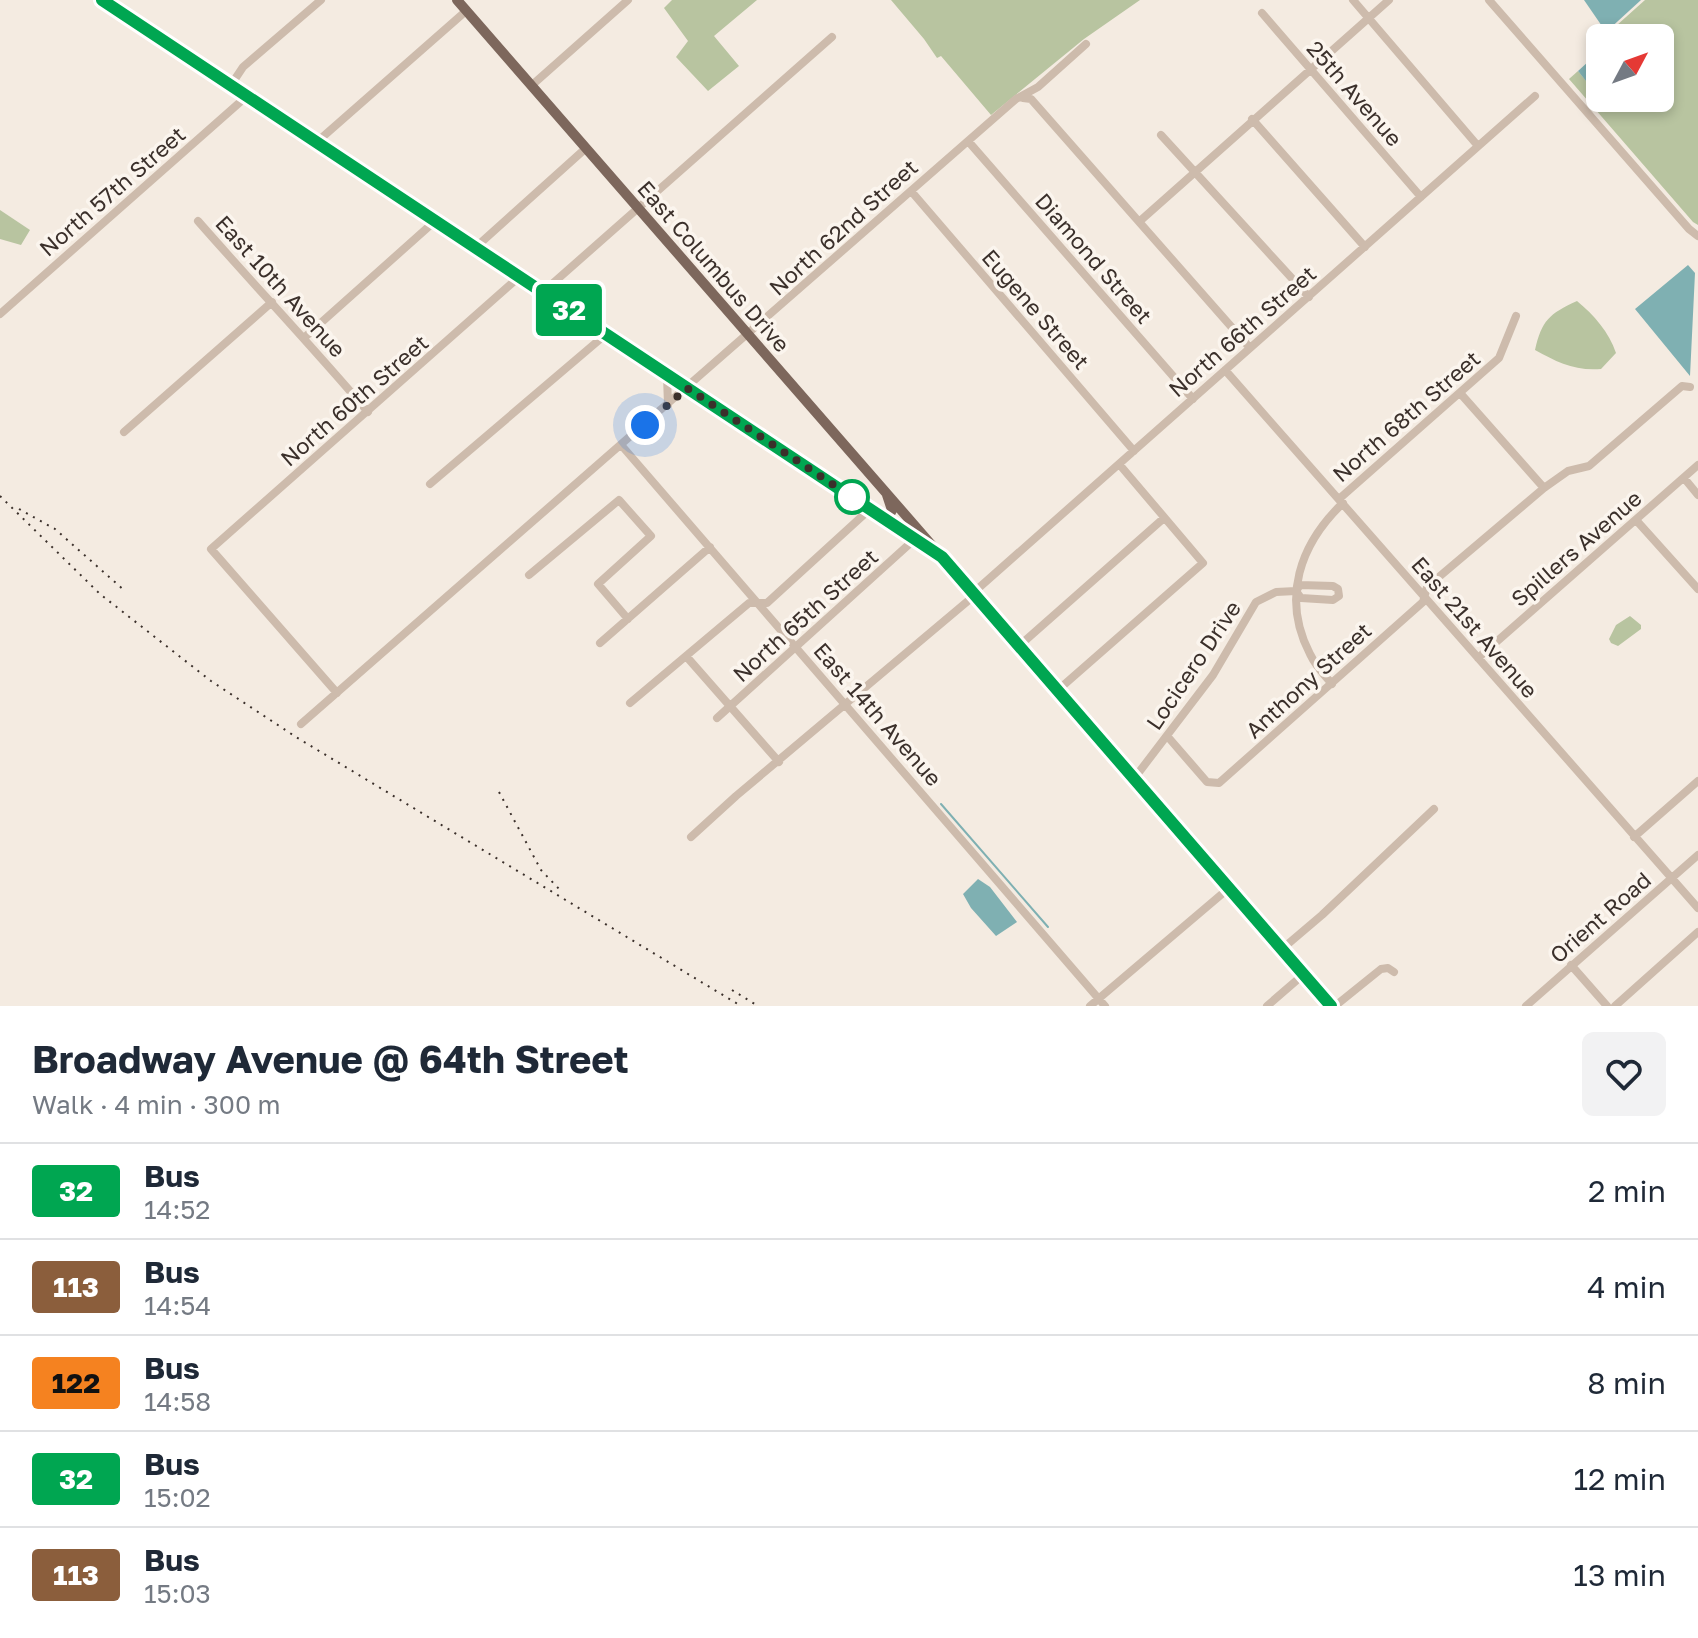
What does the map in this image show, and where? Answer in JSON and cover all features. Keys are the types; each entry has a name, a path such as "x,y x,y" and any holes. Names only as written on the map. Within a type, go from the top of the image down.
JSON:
{"main road":[{"name":"East Columbus Drive","path":"457,0 942,557"},
{"path":"886,493 892,510 887,520 942,557 1133,780 1333,1006"},
{"path":"914,523 916,538"}],"street":[{"path":"104,0 887,520"},
{"path":"231,85 243,67 321,0"},
{"path":"531,86 628,0"},
{"path":"1353,0 1478,146"},
{"path":"1140,221 1389,0"},
{"path":"1489,0 1698,236"},
{"path":"318,141 466,11"},
{"name":"25th Avenue","path":"1262,13 1421,197"},
{"path":"543,292 832,37"},
{"name":"North 62nd Street","path":"301,724 1016,99 1038,87 1086,44"},
{"name":"North 57th Street","path":"0,314 247,96"},
{"name":"North 66th Street","path":"691,837 974,594 1535,96"},
{"path":"1022,97 1031,99 1250,348"},
{"path":"1252,119 1365,247"},
{"path":"1161,135 1309,297"},
{"name":"Diamond Street","path":"968,141 1193,399"},
{"path":"476,247 585,149"},
{"name":"Eugene Street","path":"911,191 1134,451"},
{"name":"East 10th Avenue","path":"198,221 264,297 305,337 368,412"},
{"path":"305,337 435,221"},
{"name":"North 60th Street","path":"337,693 211,549 519,277"},
{"path":"124,432 272,302"},
{"name":"North 68th Street","path":"1296,591 1302,560 1314,535 1341,501 1499,358 1516,316"},
{"path":"430,484 605,335"},
{"name":"East 21st Avenue","path":"1225,370 1698,908"},
{"path":"667,375 670,391 668,405"},
{"name":"Anthony Street","path":"1168,737 1211,784 1219,783 1425,598 1427,587 1544,488 1568,471 1589,466 1682,386 1690,387"},
{"path":"1460,393 1544,488"},
{"name":"East 14th Avenue","path":"622,446 1102,1002"},
{"path":"1058,690 1203,563 1119,464"},
{"name":"Spillers Avenue","path":"1478,658 1698,465"},
{"path":"1684,478 1698,495"},
{"path":"529,575 619,500 651,536 598,584 628,619"},
{"path":"630,703 749,603 767,603 870,509"},
{"path":"1019,646 1164,518"},
{"path":"1636,520 1698,589"},
{"name":"North 65th Street","path":"717,718 916,538"},
{"path":"600,643 710,547"},
{"name":"Locicero Drive","path":"1318,584 1336,587 1339,596 1333,600 1301,598 1296,591 1300,585 1318,584"},
{"path":"1296,591 1301,633 1311,657 1332,684"},
{"name":"Locicero Drive","path":"1133,780 1213,675 1256,602 1276,592 1296,591"},
{"path":"686,656 779,762"},
{"path":"1634,837 1698,781"},
{"path":"1282,949 1434,809"},
{"name":"Orient Road","path":"1526,1006 1696,860"},
{"path":"1090,1006 1102,1002 1229,888"},
{"path":"1615,1006 1698,932"},
{"path":"1571,965 1607,1006"},
{"path":"1333,1006 1381,969 1388,968 1394,972"},
{"path":"1267,1006 1304,974"}],"green space":[{"path":"672,0 757,0 714,36 739,66 708,91 676,57 688,41 664,8"},
{"path":"891,0 1140,0 1084,39 991,115 941,56 937,58"},
{"path":"1645,0 1698,0 1698,225 1598,112 1674,112 1674,24 1618,24"},
{"path":"1578,71 1586,81 1586,99 1569,79"},
{"path":"0,210 30,230 21,245 0,239"},
{"path":"1577,301 1600,324 1616,353 1601,369 1566,365 1535,350 1548,319"},
{"path":"1630,616 1641,625 1641,629 1618,646 1611,643 1609,639 1616,625"}],"water":[{"path":"1584,0 1641,0 1615,24 1600,24"},
{"path":"1586,64 1586,81 1578,71"},
{"path":"1688,265 1695,273 1690,376 1635,309"},
{"path":"978,879 990,887 1017,922 996,936 963,894"}],"waterway":[{"path":"941,804 1048,927"}],"railway":[{"path":"0,496 100,594 211,681 296,737 741,1006"},
{"path":"19,509 55,529 125,591"},
{"path":"499,792 541,870 560,890"},
{"path":"732,990 758,1006"}],"bus line":[{"name":"32","path":"102,0 942,557 1331,1006"}],"route":[{"path":"645,425 687,388 852,497"}]}
